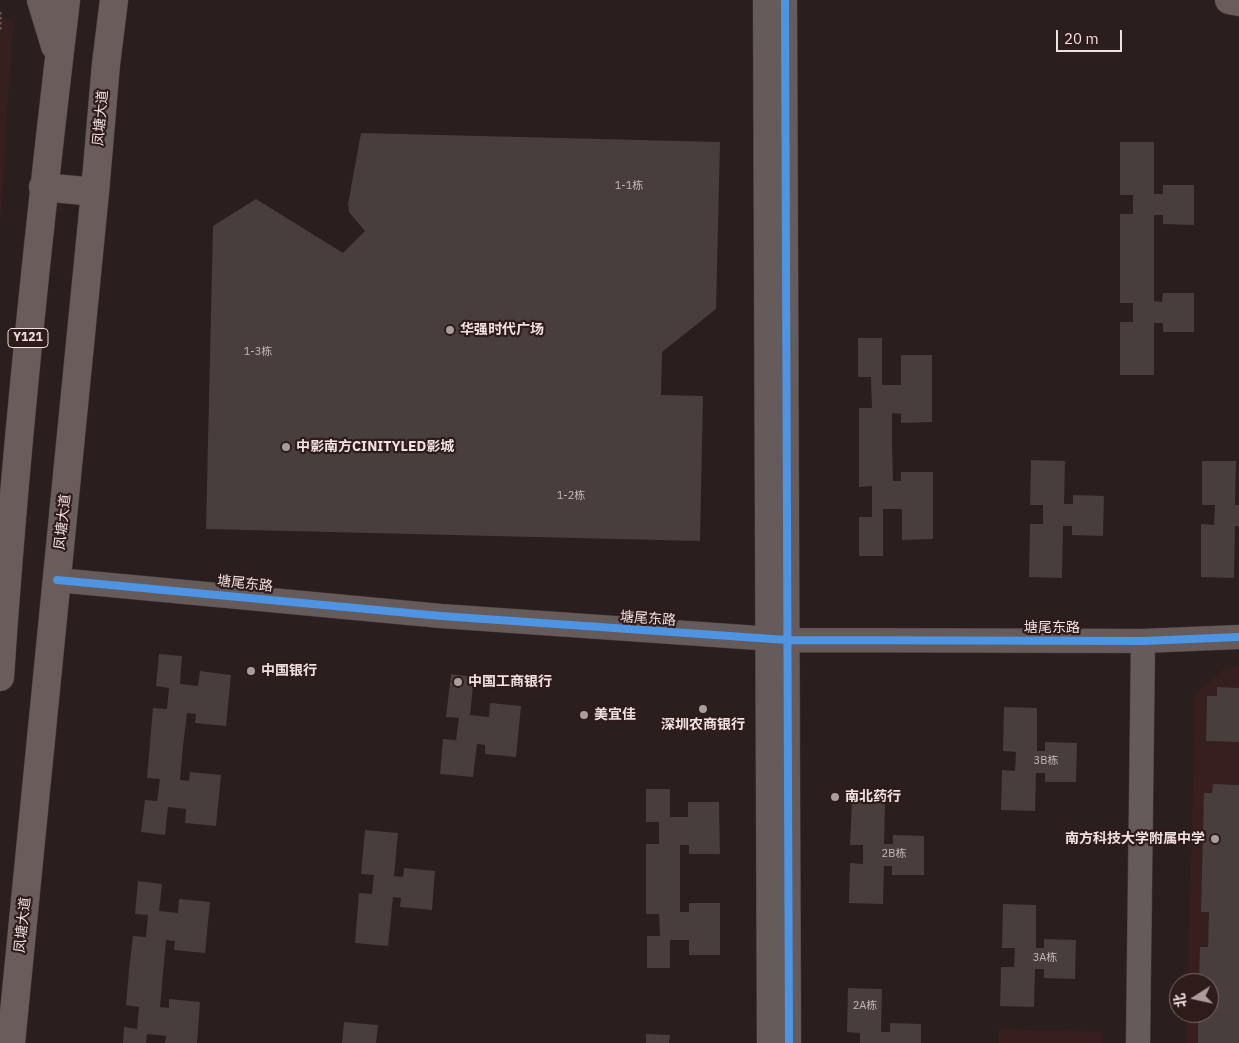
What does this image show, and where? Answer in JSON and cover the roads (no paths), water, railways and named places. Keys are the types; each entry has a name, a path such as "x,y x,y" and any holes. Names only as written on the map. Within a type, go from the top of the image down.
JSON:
{"main road":[{"path":"41,0 54,36 58,65"},
{"name":"Y121","path":"0,676 4,577 43,187 66,0"},
{"name":"凤塘大道","path":"11,1043 106,64 114,0"},
{"path":"106,64 133,0"},
{"path":"1229,0 1239,2"},
{"path":"43,187 95,192"}],"street":[{"path":"766,0 778,640 789,1043"},
{"path":"769,1043 778,640 785,0"},
{"name":"塘尾东路","path":"57,580 441,616 778,640 1143,641 1239,637"},
{"path":"1138,1043 1143,641"}],"place":[{"name":"华强时代广场","path":"450,330"},
{"name":"中影南方CINITYLED影城","path":"286,447"},
{"name":"中国银行","path":"251,671"},
{"name":"中国工商银行","path":"458,682"},
{"name":"深圳农商银行","path":"703,709"},
{"name":"美宜佳","path":"584,715"},
{"name":"南北药行","path":"835,797"},
{"name":"南方科技大学附属中学","path":"1215,839"}]}
